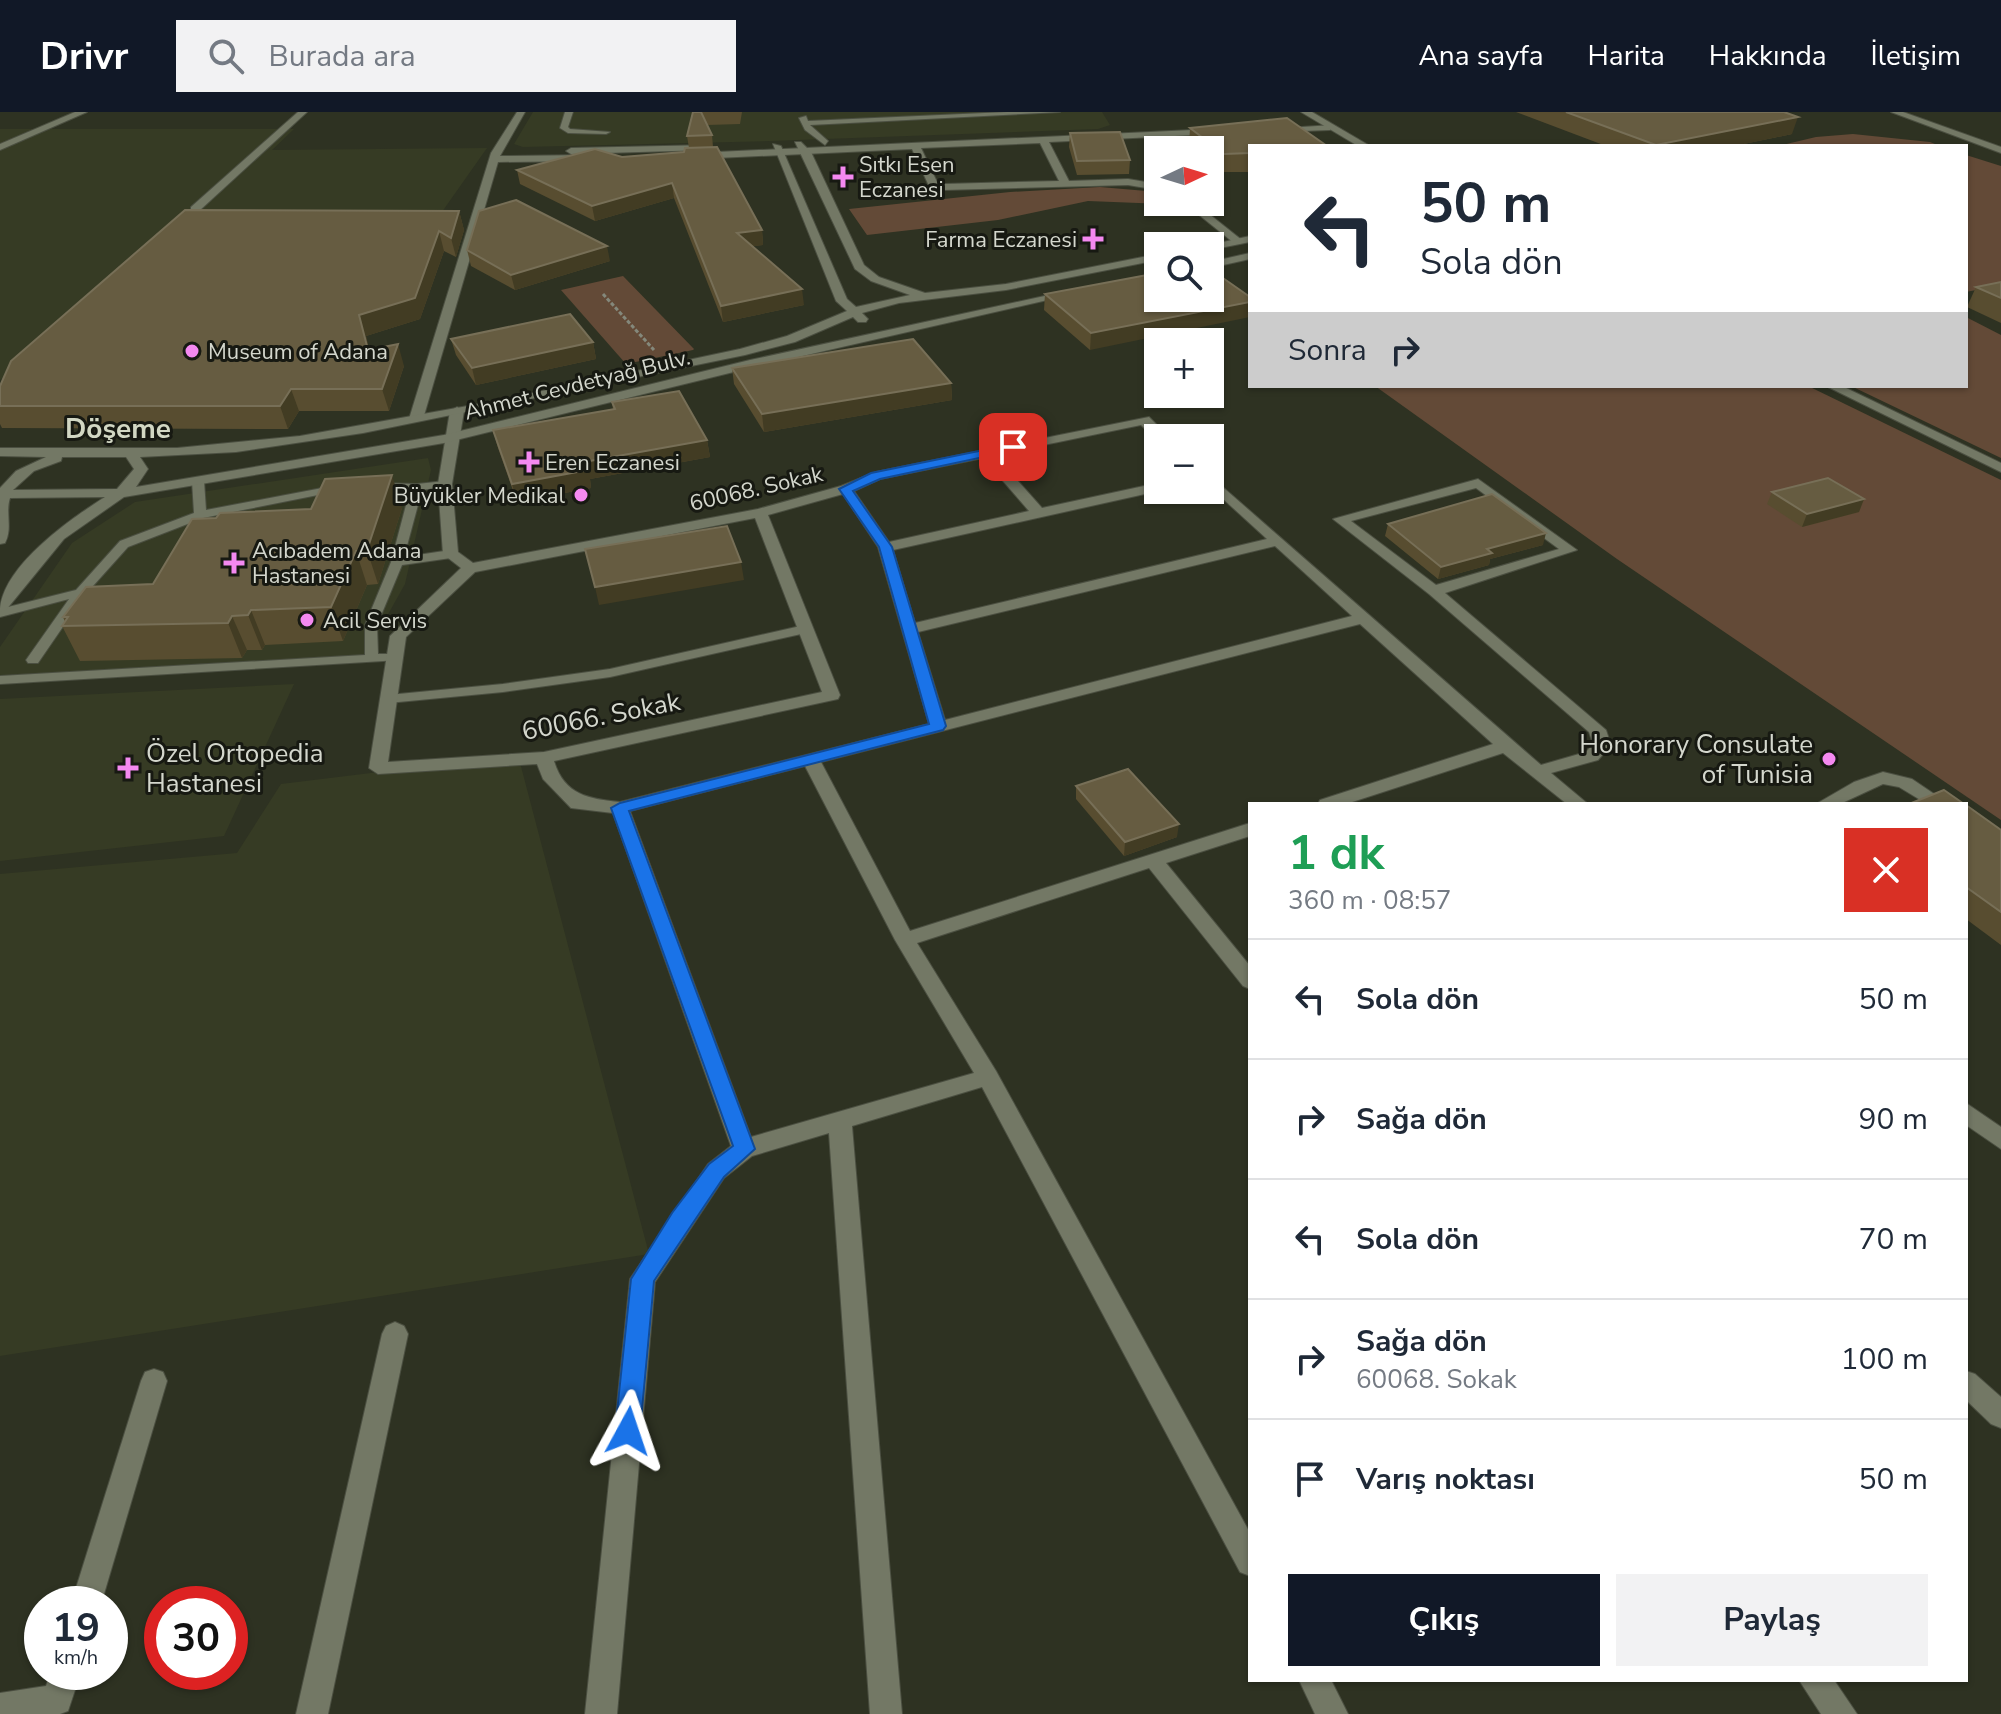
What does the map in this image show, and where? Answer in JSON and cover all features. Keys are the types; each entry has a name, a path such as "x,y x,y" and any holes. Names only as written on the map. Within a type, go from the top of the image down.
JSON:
{"street":[{"path":"0,137 60,112"},
{"path":"0,147 83,112"},
{"path":"195,209 303,112"},
{"path":"416,419 496,156 521,112"},
{"path":"1305,112 1361,144"},
{"path":"1895,112 2001,150"},
{"path":"1319,120 1263,126 1330,127"},
{"path":"829,147 1230,125"},
{"path":"496,156 915,145 1220,132"},
{"path":"1043,140 1065,182"},
{"path":"915,145 933,184 943,187 1065,182 1144,185"},
{"path":"829,147 857,160 921,158"},
{"path":"778,149 842,301 852,313 864,320 921,325 935,314 934,304 926,296 875,279 859,267 802,148"},
{"path":"1209,216 1244,240"},
{"path":"1224,244 1244,240"},
{"path":"1224,262 1248,256"},
{"name":"Ahmet Cevdetyağ Bulv.","path":"0,452 131,454 235,448 416,419 741,352 791,339 852,313 926,296 1006,287 1144,260"},
{"name":"Ahmet Cevdetyağ Bulv.","path":"1,501 123,493 452,438 921,325 1088,289"},
{"path":"1836,388 2001,468"},
{"path":"388,699 398,636 470,568 451,554 445,484 457,411"},
{"name":"60068. Sokak","path":"470,568 760,513 846,489 876,476 1144,420 1148,424"},
{"path":"0,540 3,532 1,501 28,468 77,453"},
{"path":"986,453 1039,513"},
{"path":"0,607 36,556 73,524 123,493 141,469 131,454"},
{"path":"1434,591 1570,550 1478,483 1340,519 1434,591 1597,730 1602,745 1592,756 1538,771"},
{"path":"846,489 885,547 938,726"},
{"path":"885,547 1144,490"},
{"path":"1224,493 1506,746 1577,802"},
{"path":"760,513 805,629"},
{"path":"909,629 1278,541"},
{"path":"544,758 549,775 578,804 620,808 1364,618"},
{"name":"60066. Sokak","path":"388,699 378,768 544,758 832,695 805,629"},
{"path":"1335,802 1506,746"},
{"path":"810,759 905,940 988,1077 1248,1558"},
{"path":"1829,802 1881,776 1895,776 1937,802"},
{"path":"620,808 744,1149"},
{"path":"905,940 1248,830"},
{"path":"1153,860 1248,979"},
{"path":"601,1714 643,1279 680,1219 716,1171 744,1149 988,1077"},
{"path":"1968,1114 2001,1140"},
{"path":"840,1121 886,1714"},
{"path":"312,1714 395,1334"},
{"path":"91,1586 154,1381"},
{"path":"1968,1385 2001,1415"},
{"path":"1315,1682 1332,1714"},
{"path":"1816,1682 1841,1714"},
{"path":"0,1709 57,1700 60,1690"}],"lane":[{"path":"569,112 564,128 568,131 606,132"},
{"path":"803,112 804,123 829,147"},
{"path":"804,123 838,117 1056,112"},
{"path":"198,481 200,515"},
{"path":"360,485 417,487 445,484"},
{"path":"33,660 80,593 124,544 200,515 346,487"},
{"path":"372,658 371,625 397,562 417,487"},
{"path":"397,562 451,554"},
{"path":"0,613 80,593"},
{"path":"388,699 503,688 610,673 805,629"},
{"path":"0,680 395,657"}],"shaded area":[{"path":"533,112 1102,112 1110,125 1098,129 770,141 523,147 514,144"},
{"path":"0,129 294,129 272,150 487,148 437,219 193,219 0,380"},
{"path":"1853,134 1935,144 1786,144 1816,137"},
{"path":"1968,156 2001,166 2001,285 1968,292"},
{"path":"1100,187 1144,191 1144,203 1088,201 998,220 867,235 849,209 1010,192"},
{"path":"623,276 693,350 626,364 561,290"},
{"path":"1968,318 2001,335 2001,458 1855,388 1968,388"},
{"path":"1378,388 1812,388 2001,480 2001,820 1617,559"},
{"name":"Acıbadem Adana Hastanesi","path":"428,458 431,470 405,584 362,661 0,675 0,647 72,543 135,502"},
{"name":"Özel Ortopedia Hastanesi","path":"294,684 224,836 0,861 0,699"},
{"path":"518,755 649,1254 0,1356 0,874 237,853 281,784"}],"building":[{"path":"693,112 701,112 712,135 687,136"},
{"path":"1566,112 1784,112 1798,117 1661,144 1653,144"},
{"path":"1287,118 1324,144 1248,144 1248,153 1224,154 1224,136 1200,136 1190,128"},
{"path":"1120,132 1130,160 1077,161 1070,133"},
{"path":"717,147 762,230 737,233 802,289 721,306 672,183 592,206 517,170 595,149 622,157"},
{"path":"516,200 607,246 511,275 467,250 479,211"},
{"path":"185,210 459,211 451,238 439,231 415,298 359,315 368,350 398,344 382,389 291,389 280,406 0,406 0,386 11,361"},
{"path":"1144,276 1144,312 1199,312 1091,333 1045,294"},
{"path":"1224,279 1248,296 1248,302 1224,307"},
{"path":"2001,282 2001,298 1976,287"},
{"path":"570,314 593,342 472,368 451,339"},
{"path":"913,339 951,383 762,414 732,368"},
{"path":"679,391 707,440 584,462 588,470 512,484 493,430 615,409 612,402"},
{"path":"392,475 367,550 356,551 331,607 251,610 248,615 232,616 228,623 62,626 68,617 63,617 86,587 153,584 192,519 216,518 220,513 311,509 325,479"},
{"path":"1828,478 1864,499 1807,514 1772,492"},
{"path":"1492,494 1546,533 1487,549 1492,553 1441,567 1388,524"},
{"path":"727,526 741,562 595,587 585,549"},
{"path":"1128,769 1179,824 1125,842 1076,786"},
{"path":"1944,790 1961,802 1914,802"},
{"path":"1968,806 2001,830 2001,912 1968,888"}],"place":[{"name":"Sıtkı Esen Eczanesi","path":"843,177"},
{"name":"Farma Eczanesi","path":"1093,239"},
{"name":"Museum of Adana","path":"192,351"},
{"name":"Eren Eczanesi","path":"529,462"},
{"name":"Büyükler Medikal","path":"581,495"},
{"name":"Acıbadem Adana Hastanesi","path":"234,563"},
{"name":"Acil Servis","path":"307,620"},
{"name":"Honorary Consulate of Tunisia","path":"1829,759"},
{"name":"Özel Ortopedia Hastanesi","path":"128,768"}],"district":[{"name":"Döşeme","path":"118,428"}],"route":[{"path":"628,1431 643,1279 680,1219 716,1171 744,1149 620,808 938,726 885,547 846,489 876,476 1013,447"}]}
